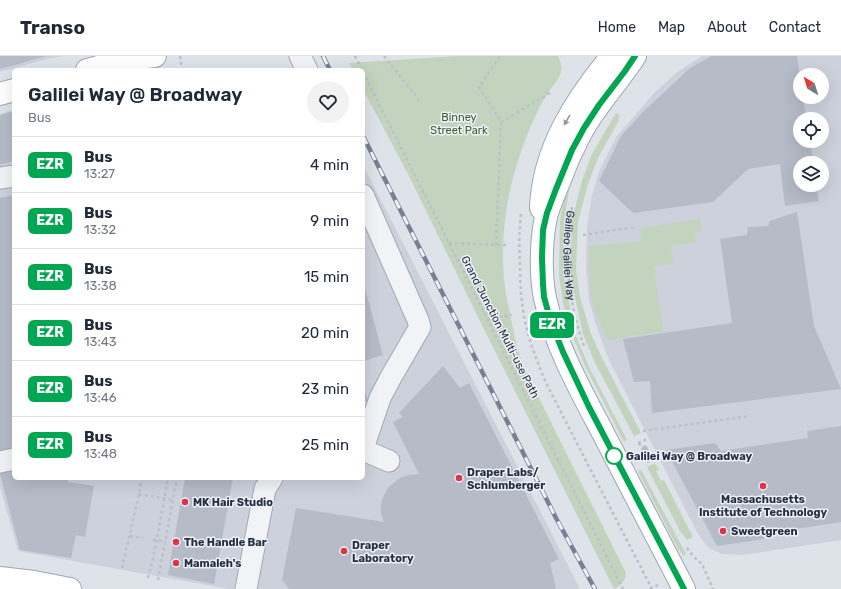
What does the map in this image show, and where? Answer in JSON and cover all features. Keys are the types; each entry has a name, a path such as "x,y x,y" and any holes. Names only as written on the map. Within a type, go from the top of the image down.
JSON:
{"main road":[{"path":"94,68 128,59 155,56"},
{"name":"Galileo Galilei Way","path":"543,230 547,213 572,150 599,105 635,56"},
{"name":"Galileo Galilei Way","path":"610,57 588,87 561,130 551,153 541,197 543,230 542,272 544,297 556,337 589,407 684,589"},
{"path":"0,94 12,91"},
{"path":"2,578 70,589"}],"lane":[{"path":"300,56 305,68"},
{"path":"0,178 12,176"},
{"path":"365,200 420,327 380,398 365,443"},
{"path":"365,450 390,461"},
{"path":"0,462 12,459"},
{"path":"246,589 265,488 271,480"}],"path":[{"path":"180,56 182,68"},
{"path":"384,56 419,100"},
{"path":"496,245 501,122 479,87 500,56"},
{"name":"Grand Junction Multi-use Path","path":"355,57 360,68"},
{"name":"Grand Junction Multi-use Path","path":"365,77 623,589"},
{"path":"501,122 550,93"},
{"name":"Galileo Galilei Way","path":"573,202 568,238 568,280 575,316 586,351"},
{"path":"583,235 636,227"},
{"path":"449,243 506,245"},
{"path":"487,320 512,315"},
{"path":"643,431 750,416"},
{"path":"647,439 638,443 647,462 656,458"},
{"path":"122,568 139,494 141,480"},
{"path":"148,578 157,540 168,480"},
{"path":"158,580 177,480"},
{"path":"139,494 173,500"},
{"path":"130,536 143,538"},
{"path":"157,540 153,540 165,541"},
{"path":"684,543 693,556 702,564 713,589"},
{"path":"638,560 652,589"}],"shaded area":[{"path":"0,56 64,56 47,59 0,72"},
{"path":"702,56 841,56 841,540 743,555 722,554 711,549 705,544 697,532 605,350 589,299 586,268 587,227 592,195 600,169 617,136 655,92 676,73"},
{"path":"12,111 12,480 365,480 365,169 580,589 229,589 18,551 0,487 0,114"}],"green space":[{"name":"Binney Street Park","path":"458,56 558,56 561,67 560,74 532,122 516,166 505,217 503,270 515,340 523,365 626,573 625,579 622,583 614,589 409,176 365,93 365,68 352,68 349,63"},
{"path":"606,105 610,109 584,148 570,185 564,221 563,274 576,336 589,367 627,440 624,442 586,368 573,337 564,308 559,276 560,220 566,183"},
{"path":"616,113 619,115 619,120 598,158 588,184 578,222 576,270 580,297 591,334 641,433 634,436 595,363 583,334 570,270 572,220 582,181 592,154"},
{"path":"700,219 702,231 695,232 697,242 671,246 673,264 654,266 663,331 608,340 592,302 589,277 589,246 641,241 640,228"},
{"path":"655,463 659,470 656,471 661,481 664,480 693,537 687,540 680,531 647,467"},
{"path":"641,470 686,554 684,556 678,549 638,471"}],"building":[{"path":"0,56 46,56 0,69"},
{"path":"712,56 797,56 799,68 793,68 793,104 804,104 805,112 793,112 793,148 811,148 812,156 793,156 793,192 817,192 819,201 785,206 780,164 748,169 713,202 633,213 599,181 621,136 643,112 690,68"},
{"path":"12,112 12,162 0,165 0,115"},
{"path":"12,195 12,452 0,455 0,198"},
{"path":"797,212 814,326 841,389 652,413 650,381 634,382 623,339 732,323 720,239 747,235 748,227 768,226 770,221"},
{"path":"365,288 383,355 365,360"},
{"name":"Draper Labs/ Schlumberger","path":"443,366 460,388 469,383 559,559 550,563 556,589 289,589 282,580 296,508 384,522 381,507 382,500 387,489 402,477 419,474 393,422 403,417 399,413"},
{"path":"365,391 368,401 365,402"},
{"name":"Massachusetts Institute of Technology","path":"841,426 841,522 763,534 764,539 717,546 666,450 715,443 721,451 808,438 807,431"},
{"path":"646,445 650,453 646,455 642,447"},
{"path":"12,466 12,480 68,480 68,482 94,486 85,537 76,535 71,558 20,550 0,469"},
{"path":"185,480 233,480 214,584 168,575"}],"railway":[{"path":"323,56 329,68"},
{"path":"365,140 556,518 595,589"}],"bus line":[{"name":"EZR","path":"635,56 584,128 572,150 556,189 547,213 543,230 542,258 544,297 556,337 589,407 684,589"}],"place":[{"name":"Galilei Way @ Broadway","path":"614,456"},
{"name":"Draper Labs/ Schlumberger","path":"459,478"},
{"name":"Massachusetts Institute of Technology","path":"763,486"},
{"name":"MK Hair Studio","path":"185,502"},
{"name":"Sweetgreen","path":"723,531"},
{"name":"The Handle Bar","path":"176,542"},
{"name":"Draper Laboratory","path":"344,551"},
{"name":"Mamaleh's","path":"176,563"}]}
